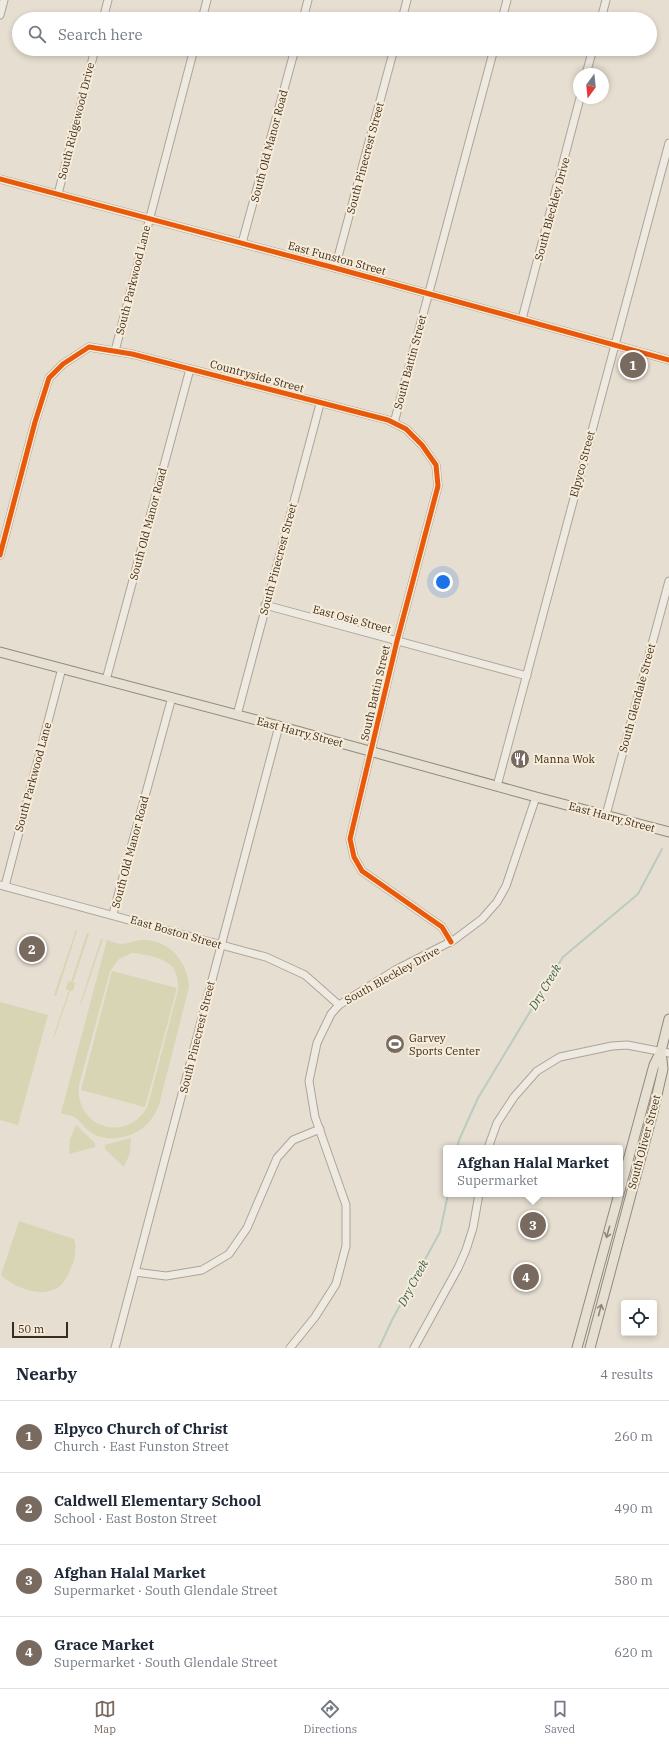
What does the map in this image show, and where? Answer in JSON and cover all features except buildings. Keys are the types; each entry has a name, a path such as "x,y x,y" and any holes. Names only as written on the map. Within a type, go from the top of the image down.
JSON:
{"main road":[{"name":"East Harry Street","path":"0,652 669,832"},
{"name":"South Oliver Street","path":"590,1348 653,1112 663,1069 669,1019"},
{"name":"South Oliver Street","path":"623,1179 654,1065 665,1052"},
{"name":"South Oliver Street","path":"577,1348 618,1197"}],"street":[{"path":"0,15 4,0"},
{"path":"105,12 108,0"},
{"path":"204,12 207,0"},
{"path":"305,12 308,0"},
{"path":"404,12 407,0"},
{"path":"504,12 507,0"},
{"path":"603,12 606,0"},
{"name":"South Ridgewood Drive","path":"58,194 93,56"},
{"name":"South Parkwood Lane","path":"115,351 192,56"},
{"name":"South Old Manor Road","path":"242,243 293,56"},
{"name":"South Pinecrest Street","path":"335,268 392,56"},
{"name":"South Battin Street","path":"451,942 442,927 362,871 354,857 350,839 397,641 438,486 436,465 422,445 406,429 394,423 492,56"},
{"path":"588,68 591,56"},
{"name":"South Bleckley Drive","path":"522,319 578,104"},
{"name":"Elpyco Street","path":"497,786 669,143"},
{"name":"East Funston Street","path":"0,179 428,293 669,360"},
{"path":"0,555 3,535 35,422 50,378 63,364 89,347 115,351"},
{"name":"Countryside Street","path":"115,351 132,354 394,423"},
{"name":"South Old Manor Road","path":"106,680 190,369"},
{"name":"South Pinecrest Street","path":"237,715 265,605 320,404"},
{"name":"South Glendale Street","path":"606,815 669,580"},
{"name":"East Osie Street","path":"265,605 527,676"},
{"name":"South Parkwood Lane","path":"3,885 62,668"},
{"name":"South Old Manor Road","path":"113,914 172,698"},
{"name":"South Pinecrest Street","path":"115,1348 279,726"},
{"name":"South Bleckley Drive","path":"290,1348 315,1317 336,1284 346,1246 346,1205 315,1117 309,1081 316,1043 331,1014 339,1005 397,969 451,942 482,919 497,902 506,886 536,797"},
{"name":"East Boston Street","path":"3,885 266,957 305,975 339,1005"},
{"path":"489,1145 497,1124 514,1097 537,1071 549,1063 571,1054 612,1046 627,1045 665,1052"},
{"path":"135,1272 166,1276 202,1270 229,1254 247,1228 277,1158 293,1140 320,1129"},
{"path":"414,1348 458,1268 466,1250 473,1228 478,1197"}],"shaded area":[{"path":"76,930 77,931 56,996 54,995"},
{"path":"87,933 89,934 73,982 75,983 73,991 70,991 53,1038 69,990 66,989 68,981 71,982"},
{"path":"101,939 103,939 80,1004"},
{"path":"107,940 121,944 139,940 161,943 181,961 188,978 189,987 159,1105 153,1117 145,1127 131,1135 107,1138 92,1133 74,1117 61,1113","holes":["132,953 151,956 169,963 175,971 178,990 148,1105 140,1117 129,1125 117,1127 105,1126 94,1121 85,1112 80,1100 79,1085 110,971 119,959"]},
{"path":"112,971 177,988 145,1107 81,1090"},
{"path":"0,1002 48,1015 18,1125 0,1120"},
{"path":"76,1125 95,1143 95,1147 69,1154 70,1139"},
{"path":"131,1138 130,1153 124,1167 105,1149 105,1145"},
{"path":"19,1221 74,1239 74,1258 69,1274 57,1288 43,1292 27,1290 12,1284 1,1275"}],"waterway":[{"name":"Dry Creek","path":"458,1145 478,1098 563,957 638,894 662,849"},
{"name":"Dry Creek","path":"379,1348 392,1320 440,1232 447,1197"}],"cycle path":[{"path":"0,179 335,268 669,360"},
{"path":"0,555 35,422 49,378 63,364 89,347 132,354 388,420 406,429 422,445 436,465 438,486 397,641 350,839 354,857 362,871 442,927 451,942"}],"place":[{"name":"Elpyco Church of Christ","path":"633,365"},
{"name":"Manna Wok","path":"520,759"},
{"name":"Caldwell Elementary School","path":"32,949"},
{"name":"Garvey Sports Center","path":"395,1044"},
{"name":"Afghan Halal Market","path":"533,1225"},
{"name":"Grace Market","path":"526,1277"}]}
